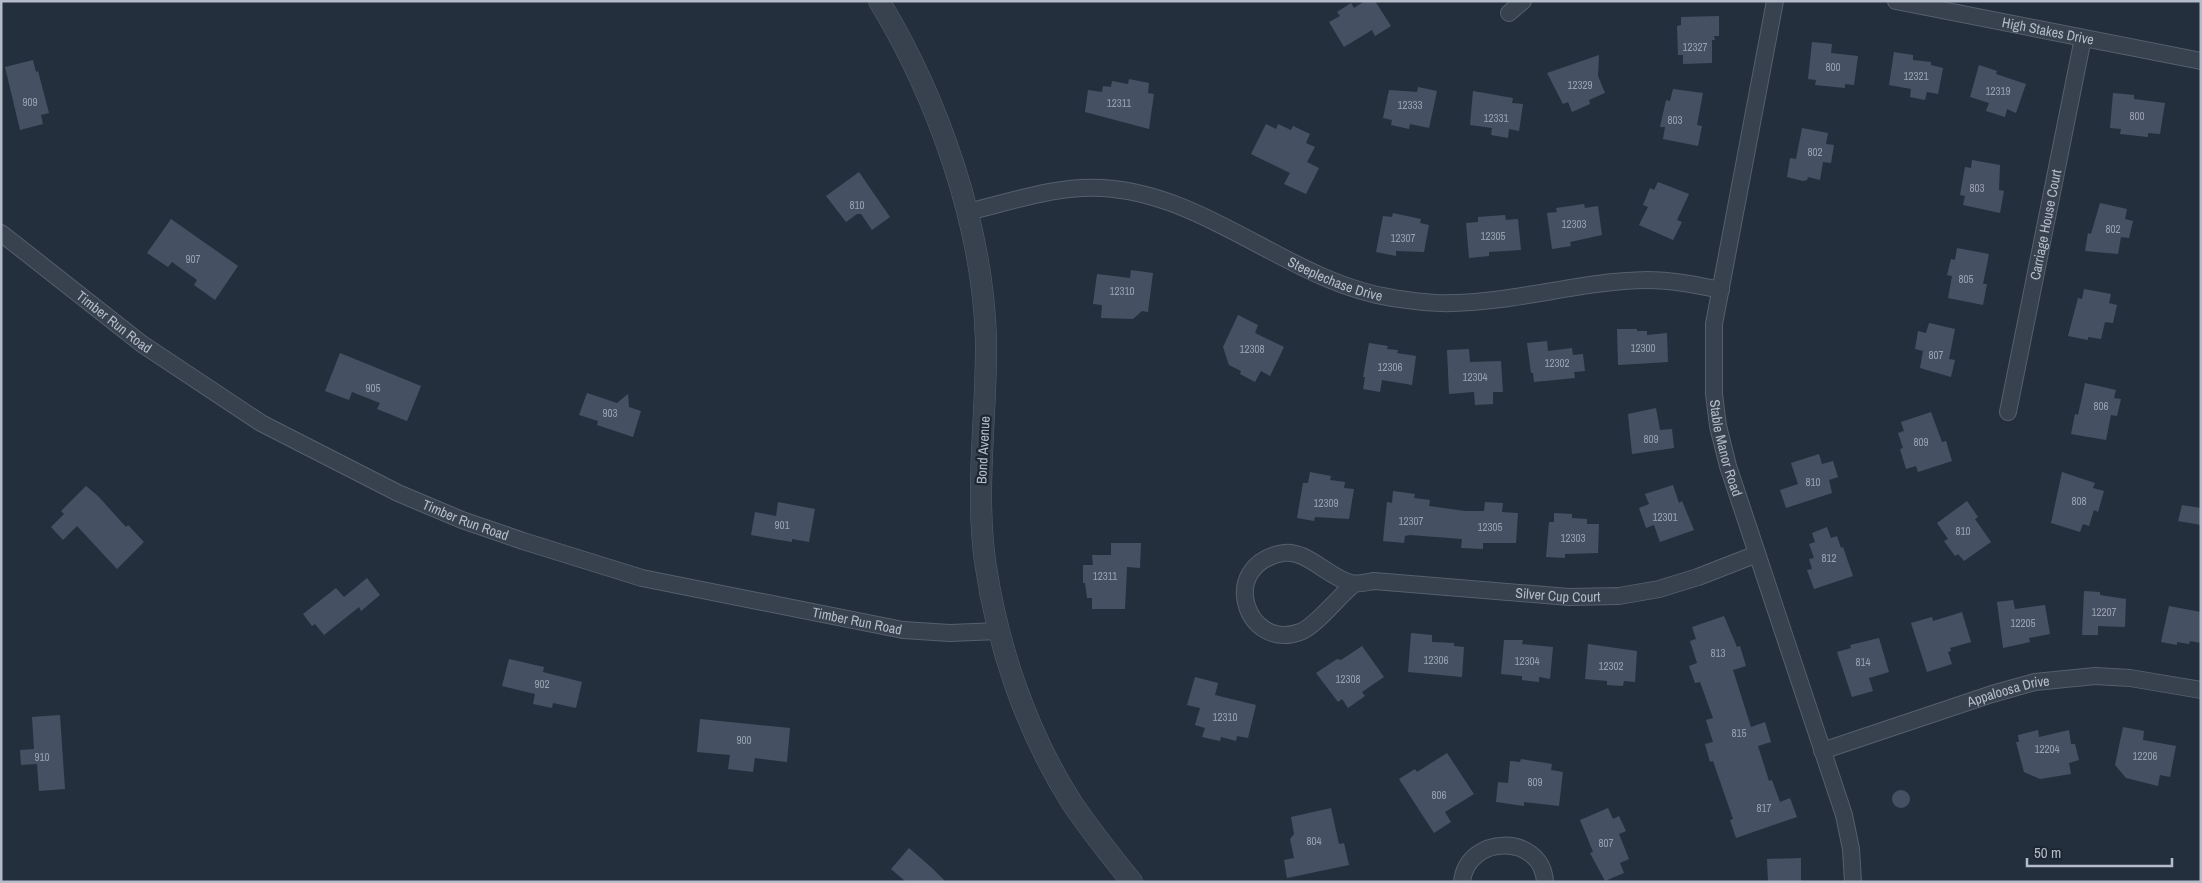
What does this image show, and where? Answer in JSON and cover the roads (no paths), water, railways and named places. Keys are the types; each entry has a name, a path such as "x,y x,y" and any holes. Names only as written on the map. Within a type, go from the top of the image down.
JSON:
{"street":[{"name":"Bond Avenue","path":"879,1 920,80 945,144 967,212 978,257 986,339 981,482 982,535 999,631 1020,697 1048,759 1072,801 1132,882"},
{"path":"1509,13 1523,1"},
{"name":"Stable Manor Road","path":"1775,1 1714,324 1712,355 1717,418 1728,466 1844,816 1851,849 1853,882"},
{"name":"High Stakes Drive","path":"1896,1 2201,61"},
{"name":"Carriage House Court","path":"2008,412 2083,38"},
{"name":"Steeplechase Drive","path":"967,212 1051,192 1100,188 1126,191 1173,203 1337,283 1383,296 1423,302 1476,302 1617,282 1647,280 1683,282 1721,290"},
{"name":"Timber Run Road","path":"1,233 142,344 260,423 398,493 462,520 642,578 904,630 950,633 999,631"},
{"name":"Silver Cup Court","path":"1354,584 1337,598 1317,622 1300,632 1290,634 1280,634 1261,628 1248,611 1245,600 1245,586 1250,572 1266,560 1286,553 1305,558 1339,579 1354,584 1374,581 1569,597 1619,596 1678,583 1757,554"},
{"name":"Appaloosa Drive","path":"1822,750 1992,694 2035,682 2095,676 2130,678 2201,690"},
{"path":"1462,882 1467,866 1473,857 1495,845 1505,844 1526,850 1536,858 1541,867 1545,882"}]}
